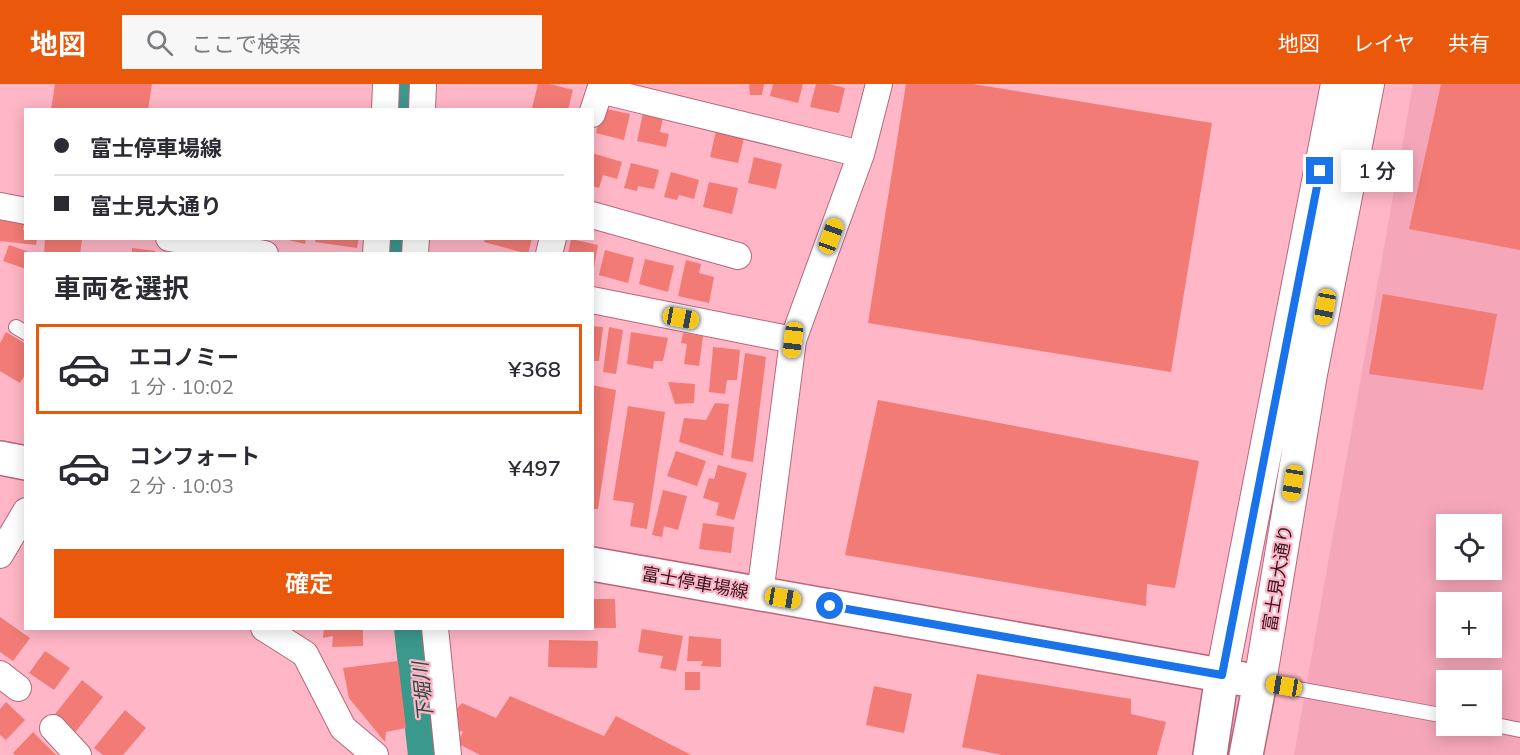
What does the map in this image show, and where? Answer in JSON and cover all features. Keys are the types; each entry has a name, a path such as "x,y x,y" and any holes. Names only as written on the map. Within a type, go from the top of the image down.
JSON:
{"main road":[{"path":"0,458 24,463"},
{"name":"富士停車場線","path":"594,564 1260,682"},
{"path":"1210,755 1222,675"},
{"path":"1246,755 1260,682"}],"street":[{"path":"422,108 423,84"},
{"path":"760,594 793,340 861,154 879,84"},
{"name":"富士見大通り","path":"1222,675 1337,84"},
{"name":"富士見大通り","path":"1260,682 1311,374 1368,84"},
{"path":"594,108 601,87 861,154"},
{"path":"0,206 24,211"},
{"path":"594,216 738,256"},
{"path":"182,245 247,252"},
{"path":"594,300 793,340"},
{"path":"11,550 24,516"},
{"path":"267,630 305,654 343,728 375,755"},
{"path":"435,630 448,755"},
{"path":"53,728 78,755"}],"lane":[{"path":"1260,682 1436,714"},
{"path":"1502,726 1520,730"}],"shaded area":[{"path":"1413,84 1520,84 1520,755 1294,755"}],"building":[{"path":"55,84 152,84 148,108 51,108"},
{"path":"538,84 550,84 573,90 568,108 532,108"},
{"path":"749,84 764,84 762,95 750,95"},
{"path":"773,84 803,84 798,103 770,96"},
{"path":"816,84 845,88 839,113 810,107"},
{"path":"906,84 973,84 1212,123 1171,372 868,323"},
{"path":"1441,84 1520,84 1520,250 1409,229"},
{"path":"602,108 630,114 624,140 596,133"},
{"path":"643,113 663,118 660,132 669,134 666,147 637,141"},
{"path":"716,131 744,138 738,163 710,157"},
{"path":"594,154 622,162 617,179 603,175 599,188 594,187"},
{"path":"754,157 782,164 776,189 748,183"},
{"path":"631,163 659,170 654,189 638,186 637,191 624,188"},
{"path":"671,172 699,180 694,199 679,195 677,200 664,197"},
{"path":"709,182 738,188 732,214 703,207"},
{"path":"0,220 24,223 24,240 37,240 36,245 0,241"},
{"path":"45,240 82,240 80,252 44,252"},
{"path":"288,240 306,240 305,244"},
{"path":"316,240 359,240 357,248 315,242"},
{"path":"484,240 532,240 528,252 484,242"},
{"path":"571,240 598,245 594,268 594,252 568,252"},
{"path":"9,245 29,252 24,252 24,268 3,261"},
{"path":"132,248 155,251 155,252 132,252"},
{"path":"605,250 634,258 628,283 599,275"},
{"path":"645,259 674,266 668,292 639,284"},
{"path":"686,260 701,264 699,273 714,277 709,303 678,296"},
{"path":"1383,294 1497,314 1483,390 1369,374"},
{"path":"594,326 603,327 599,361 594,361"},
{"path":"609,327 623,330 616,374 603,372"},
{"path":"6,332 24,343 24,376 20,383 0,371 0,343"},
{"path":"631,332 668,338 663,361 654,361 653,369 627,364"},
{"path":"683,333 703,336 699,366 684,364 687,344 681,343"},
{"path":"713,347 740,350 737,380 727,380 725,394 709,392"},
{"path":"745,353 766,357 753,462 731,458"},
{"path":"668,382 695,384 694,403 675,404"},
{"path":"594,385 616,390 598,509 594,509"},
{"path":"878,400 1199,461 1175,588 1147,584 1146,606 845,555"},
{"path":"715,403 729,404 723,456 679,442 684,418 706,420"},
{"path":"628,406 665,412 647,529 630,526 634,503 613,500"},
{"path":"676,451 706,461 697,486 667,476"},
{"path":"718,465 747,473 734,520 716,515 719,503 703,498 709,478 714,479"},
{"path":"663,490 687,496 678,530 664,526 662,537 652,535"},
{"path":"703,523 734,527 731,553 699,549"},
{"path":"594,599 615,599 616,628 594,628"},
{"path":"0,617 30,638 13,661 0,652"},
{"path":"642,629 683,636 676,671 660,668 663,656 638,652"},
{"path":"324,630 363,630 363,646 332,647 333,636 323,638"},
{"path":"689,636 721,639 721,667 701,666 703,661 687,661"},
{"path":"549,640 598,641 597,668 548,667"},
{"path":"45,651 70,668 54,690 29,673"},
{"path":"398,661 406,728 386,732 385,742 349,698 343,668"},
{"path":"685,672 700,672 700,690 685,690"},
{"path":"977,674 1131,699 1131,714 1166,722 1157,755 1002,755 962,747"},
{"path":"82,680 103,697 73,735 52,718"},
{"path":"874,686 912,694 904,733 866,725"},
{"path":"510,696 604,736 616,716 691,755 480,755 457,743 463,732 457,730 455,711 462,703 496,718"},
{"path":"6,702 25,720 6,740 0,735 0,709"},
{"path":"125,710 146,728 123,755 103,755 94,748"},
{"path":"33,732 56,755 15,755 13,753"}],"waterway":[{"name":"下堀川","path":"404,108 406,84"},
{"name":"下堀川","path":"394,252 395,240"},
{"name":"下堀川","path":"416,630 430,755"}],"route":[{"path":"830,606 1222,675 1320,171"}]}
